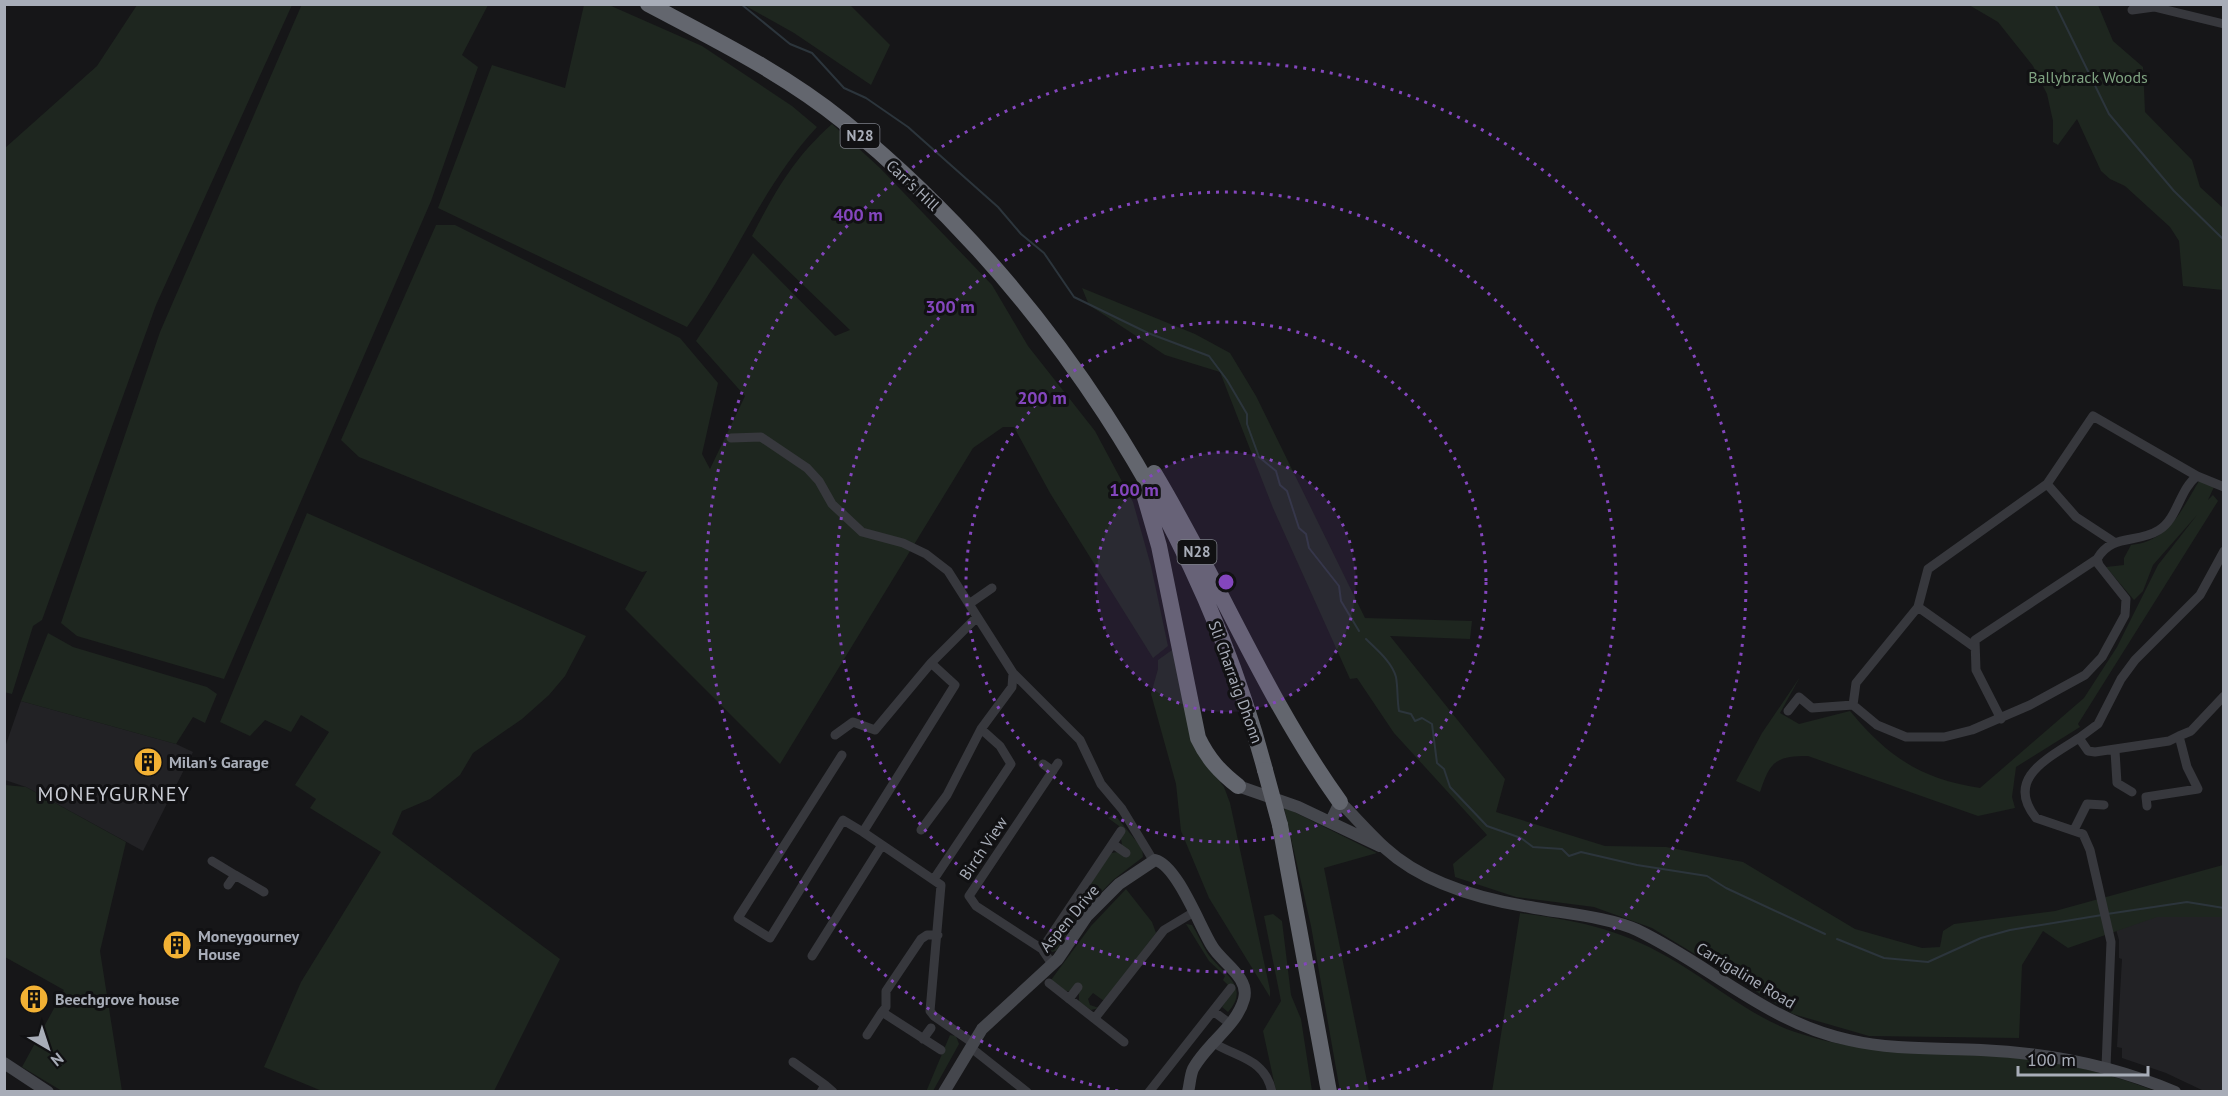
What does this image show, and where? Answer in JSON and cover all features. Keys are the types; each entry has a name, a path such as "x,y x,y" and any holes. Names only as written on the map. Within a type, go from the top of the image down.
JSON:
{"highway":[{"name":"Carr's Hill","path":"648,4 792,84 844,122 932,202 985,257 1033,315"},
{"name":"Sli Charraig Dhonn","path":"1033,315 1104,413 1180,543 1229,655 1250,712 1280,825 1329,1092"},
{"name":"N28","path":"1033,315 1045,340 1110,436 1144,493 1161,555 1198,738 1207,757 1238,786"},
{"name":"N28","path":"1033,315 1057,338 1088,374 1132,438 1168,497 1253,659 1315,766 1340,802"}],"main road":[{"name":"Carrigaline Road","path":"1238,786 1332,821 1385,848 1421,873 1496,902 1578,916 1634,929 1684,956 1759,1005 1795,1024 1830,1036 1867,1044 2055,1056 2106,1067 2175,1092"},
{"name":"Carrigaline Road","path":"1340,802 1385,848"},
{"path":"1332,821 1340,802"},
{"path":"1153,860 1161,862 1174,877 1214,949 1244,985 1243,1002 1193,1070 1188,1092"},
{"name":"Aspen Drive","path":"944,1092 972,1045 994,1016 1046,979 1052,964 1065,951 1087,916 1119,884 1153,860"},
{"path":"4,1063 48,1092"}],"street":[{"path":"2132,10 2154,7 2223,24"},
{"path":"1853,705 1856,683 1918,607 1928,569 2047,484 2093,416 2197,476 2223,487"},
{"path":"731,438 761,437 807,468 819,481 832,504 844,518 862,532 903,543 936,559 948,571 1014,673 1045,708 1080,740 1101,784 1122,809 1153,860"},
{"path":"2001,718 1976,670 1973,646 1978,636 2097,560 2114,542 2145,538 2162,528 2197,476"},
{"path":"2047,484 2076,517 2114,542"},
{"path":"2106,1067 2110,933 2090,850 2083,834 2036,818 2029,809 2024,789 2027,779 2035,770 2098,724 2121,679 2135,660 2192,605 2212,577 2223,551"},
{"path":"1788,711 1799,697 1812,708 1853,705 1886,729 1906,737 1926,739 1972,730 2001,718 2072,683 2102,657 2125,615 2127,603 2097,560"},
{"path":"969,604 992,588"},
{"path":"1918,607 1973,646"},
{"path":"835,735 853,722 875,730 931,663 977,617"},
{"path":"863,832 955,685 931,663"},
{"path":"921,830 947,795 981,729 1012,687 1014,673"},
{"path":"2079,738 2088,751 2115,751 2179,736 2191,731 2223,696"},
{"path":"934,879 1011,764 1000,746 981,729"},
{"path":"2146,797 2198,789 2187,767 2179,736"},
{"path":"2115,751 2117,783 2132,792"},
{"path":"842,755 738,918 770,938 843,820 863,832 934,879 942,888 930,1011 1027,1092"},
{"name":"Birch View","path":"1043,764 1056,767 969,896 976,906 1042,949 1052,964"},
{"path":"2074,830 2087,804 2104,805"},
{"path":"1042,949 1121,831"},
{"path":"1113,844 1126,853"},
{"path":"812,956 882,845"},
{"path":"212,861 264,892"},
{"path":"228,885 235,875"},
{"path":"1095,1018 1164,930 1194,912"},
{"path":"867,1035 886,1007 886,991 921,939 927,935 938,935"},
{"path":"1046,979 1125,1042"},
{"path":"1069,999 1078,987"},
{"path":"1155,1090 1231,988"},
{"path":"1214,1011 1229,1023"},
{"path":"882,1012 941,1050"},
{"path":"923,1039 931,1028"},
{"path":"1212,1042 1258,1064 1270,1083 1272,1092"},
{"path":"793,1062 823,1088 833,1092"}],"shaded area":[{"path":"21,701 176,744 193,752 143,851 26,787 5,780 5,747"},
{"path":"2109,904 2223,904 2223,1091 2204,1091 2166,1073 2122,1058 2122,1048 2117,1047 2122,959 2119,958 2119,940"}],"green space":[{"path":"302,4 488,5 462,55 478,67 431,201 224,679 77,636 61,623 160,332"},
{"path":"137,5 292,5 156,305 42,620 33,626 12,694 4,692 5,148 97,66"},
{"path":"584,5 609,5 702,46 792,106 817,127 780,174 687,327 438,208 492,65 565,88"},
{"path":"744,5 850,5 890,45 871,85 794,33"},
{"name":"Ballybrack Woods","path":"1969,5 2098,5 2113,41 2143,67 2145,112 2192,160 2200,187 2223,208 2223,290 2183,286 2179,241 2170,227 2125,186 2110,179 2101,171 2077,119 2058,145 2053,142 2053,121 2047,94 2033,66 1998,22"},
{"path":"832,124 880,168 992,285 1028,346 1095,431 1133,502 1151,566 1168,646 1153,658 1050,493 1014,427 1003,427 973,448 780,764 625,609 647,571 642,572 359,457 341,440 436,225 455,225 680,338 718,383 702,454 710,469 745,396 696,341 753,253 835,336 850,330 752,236 786,176 806,150"},
{"path":"1082,288 1195,334 1230,353 1256,396 1365,618 1472,621 1470,639 1390,636 1505,779 1496,812 1605,846 1666,847 1743,862 1855,929 1922,948 1940,947 1943,931 1954,924 2055,911 2223,865 2223,917 2157,917 2068,948 2043,931 2022,965 2019,1038 1869,1036 1793,1014 1652,928 1594,907 1516,897 1455,877 1453,864 1487,835 1394,733 1357,678 1350,679 1273,508 1220,372 1165,355 1089,305"},
{"path":"2199,481 2214,487 2208,500 2213,495 2218,501 2078,724 2080,727 2016,767 2012,797 2015,808 1978,816 1808,756 1788,757 1775,763 1767,774 1760,792 1736,781 1762,733 1800,677 1780,713 1799,724 1850,711 1878,741 1907,763 1940,779 1980,788 2084,698 2117,647 2158,565 2197,515 2153,565 2143,591 2134,600 2106,567 2124,565 2124,558 2131,545 2155,538 2164,531 2180,513"},
{"path":"307,513 586,636 565,676 549,695 522,719 473,753 460,775 430,799 402,811 392,834 560,959 494,1091 322,1091 264,1067 301,982 381,852 310,808 316,799 295,785 329,732 301,715 291,732 265,720 250,736 220,722"},
{"path":"48,633 73,647 207,687 217,694 205,723 193,717 176,744 21,701"},
{"path":"1172,650 1199,754 1224,787 1230,803 1270,997 1209,898 1181,831 1176,784 1151,694 1158,669 1158,660"},
{"path":"5,785 26,787 126,842 100,951 122,1091 62,1091 22,1067 64,990 5,957"},
{"path":"1284,807 1377,853 1324,868 1369,1091 1340,1091 1311,926"},
{"path":"1114,814 1142,848 1143,857 1113,880 1081,913 1056,951 1052,952 1050,949 1055,942 1053,940 1111,853 1117,852 1122,845 1119,826 1108,818"},
{"path":"1126,889 1152,922 1156,933 1104,1001 1093,993 1088,999 1090,1005 1099,1008 1091,1010 1079,1002 1079,993 1066,991 1051,980 1091,926"},
{"path":"1520,913 1583,924 1639,942 1678,963 1764,1018 1779,1026 1819,1039 1844,1045 1893,1051 2013,1057 2054,1063 2115,1077 2155,1091 1492,1092"},
{"path":"1273,914 1282,921 1291,995 1301,1019 1312,1091 1276,1091 1263,1031 1281,1001 1264,916"},
{"path":"1186,924 1192,925 1208,954 1236,987 1237,995 1228,1012 1222,1007 1233,990 1223,980 1225,976 1209,961"},
{"path":"950,1035 956,1036 959,1044 933,1091 926,1092"}],"waterway":[{"path":"741,4 790,44 812,53 844,88 866,98 908,127 998,207 1021,234 1044,253 1074,297 1148,333 1209,356 1227,380 1247,414 1247,424 1259,457 1276,471 1280,485 1287,491 1299,528 1306,534 1309,548 1339,586 1341,601 1359,631"},
{"path":"2055,4 2109,114 2174,191 2224,240"},
{"path":"1366,639 1384,656 1394,672 1397,681 1399,711 1411,714 1415,721 1422,718 1432,724 1437,763 1444,769 1450,787 1487,826 1521,838 1533,847 1562,849 1569,856 1581,852 1637,865 1707,876 1726,888 1825,934"},
{"path":"2107,914 2187,902 2224,908"},
{"path":"1837,939 1884,958 1928,962 1981,938 2010,930 2102,915"}],"place":[{"name":"Milan's Garage","path":"148,762"},
{"name":"Moneygourney House","path":"177,945"},
{"name":"Beechgrove house","path":"34,999"}],"district":[{"name":"MONEYGURNEY","path":"114,794"}]}
